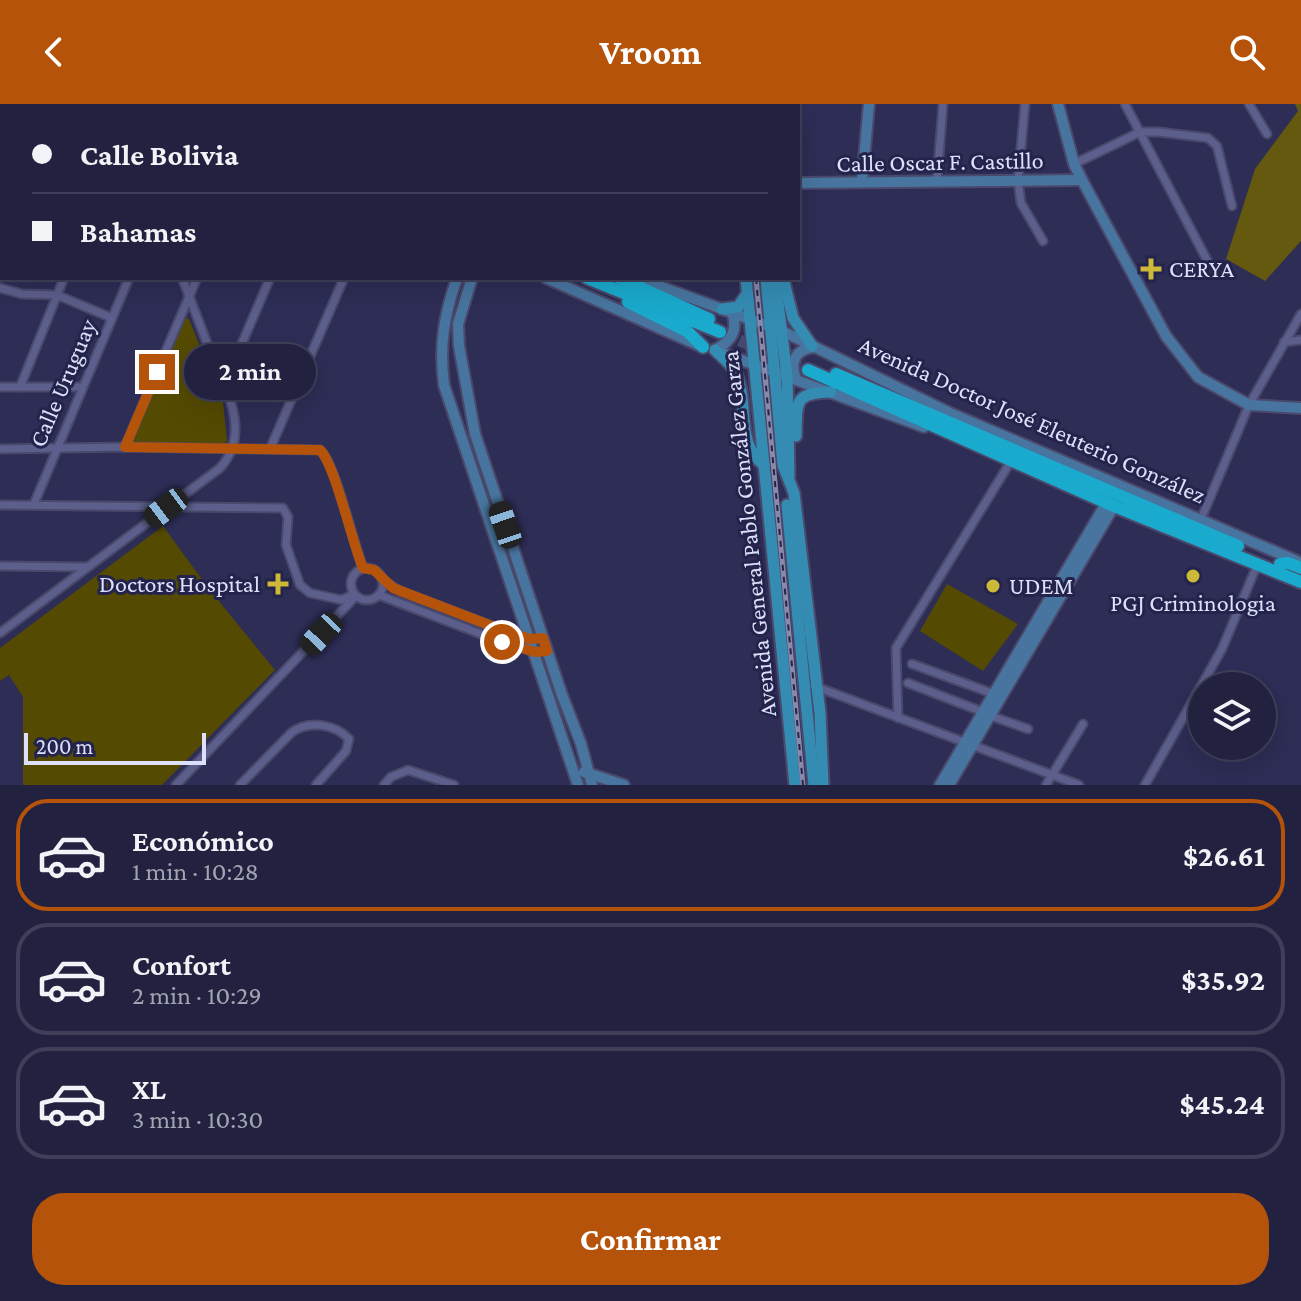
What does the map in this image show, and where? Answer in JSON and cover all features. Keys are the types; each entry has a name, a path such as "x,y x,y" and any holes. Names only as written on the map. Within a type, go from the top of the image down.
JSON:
{"highway":[{"path":"593,280 636,307 687,331 709,349"},
{"path":"593,280 721,329 625,280"},
{"name":"Avenida Doctor José Eleuterio González","path":"1300,565 1280,564 810,366 942,431 1301,582"}],"main road":[{"path":"862,182 869,104"},
{"path":"1058,104 1074,164 1082,180 1166,336 1198,377 1249,405 1301,408"},
{"name":"Calle Oscar F. Castillo","path":"800,183 1082,180"},
{"path":"456,280 442,332 444,385 575,777 624,785"},
{"path":"457,280 462,284 459,346 474,429 591,781"},
{"path":"460,312 471,280"},
{"path":"551,280 709,349 931,430 942,431"},
{"name":"Avenida Doctor José Eleuterio González","path":"637,280 782,331 950,413 1201,519 1300,565"},
{"name":"Avenida General Pablo González Garza","path":"746,280 795,785"},
{"path":"777,280 793,318 813,347 796,355 791,377"},
{"name":"Avenida General Pablo González Garza","path":"777,280 768,301 774,372 783,465 794,493 817,687 823,785"},
{"name":"Avenida General Pablo González Garza","path":"777,280 791,377 791,468 786,493 814,785"},
{"path":"709,349 724,345 733,333 735,319 727,311 738,307 747,293"},
{"path":"709,349 735,372 740,386 745,438 749,449 764,465"},
{"path":"442,365 453,371 463,369"},
{"path":"444,385 451,391 463,422 474,429"},
{"path":"796,524 799,508 797,409 807,394 831,392"},
{"path":"474,429 471,448 483,481 480,493"},
{"path":"940,785 969,744 1111,504"},
{"path":"987,714 994,694 1054,600"},
{"path":"949,785 969,744"}],"street":[{"path":"937,181 943,104"},
{"path":"1025,104 1018,181 1021,203 1043,241"},
{"path":"1125,104 1207,260"},
{"path":"1249,104 1267,134"},
{"path":"1074,164 1140,132 1192,135 1214,142 1232,206"},
{"path":"20,387 63,280"},
{"name":"Calle Uruguay","path":"34,504 128,280"},
{"path":"0,633 228,460 233,448 235,419 225,383 183,280"},
{"path":"125,447 196,280"},
{"path":"225,383 269,280"},
{"path":"270,449 343,280"},
{"path":"0,288 22,294 57,295 112,318"},
{"path":"1201,519 1249,405 1301,314"},
{"path":"1284,342 1301,340"},
{"path":"0,387 81,387"},
{"path":"0,449 316,449 322,451 333,474 363,568"},
{"path":"898,718 896,648 1011,461"},
{"path":"0,505 283,508 288,517 286,545 300,585 310,593 342,600 355,594"},
{"path":"1145,785 1222,649 1258,563"},
{"path":"0,566 87,567"},
{"path":"363,568 374,570 382,580 400,591 530,639 543,638"},
{"path":"355,594 353,578 363,568"},
{"path":"379,595 382,580"},
{"path":"355,594 365,599 379,595 502,642 535,652 547,651"},
{"path":"176,785 355,594"},
{"path":"0,625 11,625"},
{"path":"912,664 994,694"},
{"path":"804,683 1079,785"},
{"path":"908,683 1028,729"},
{"path":"240,785 292,732 302,725 314,724 338,730 349,739 346,751 316,785"},
{"path":"1046,785 1083,724"},
{"path":"384,785 391,777 408,770 450,784"}],"shaded area":[{"path":"1295,104 1301,104 1301,241 1265,281 1226,259 1255,169 1298,111"},
{"path":"185,317 189,319 223,403 227,441 223,445 133,446 130,444"},
{"path":"163,526 275,670 162,785 23,785 23,697 9,675 0,681 0,648"},
{"path":"947,584 1018,624 983,671 920,631"}],"tunnel":[{"path":"723,333 808,370"}],"railway":[{"path":"756,280 803,785"}],"place":[{"name":"CERYA","path":"1151,269"},
{"name":"PGJ Criminologia","path":"1193,576"},
{"name":"Doctors Hospital","path":"278,584"},
{"name":"UDEM","path":"993,586"}],"route":[{"path":"157,372 125,447 307,448 322,451 333,474 363,568 378,572 382,580 393,588 502,630 530,639 543,638 547,651 535,652 502,642"}]}
